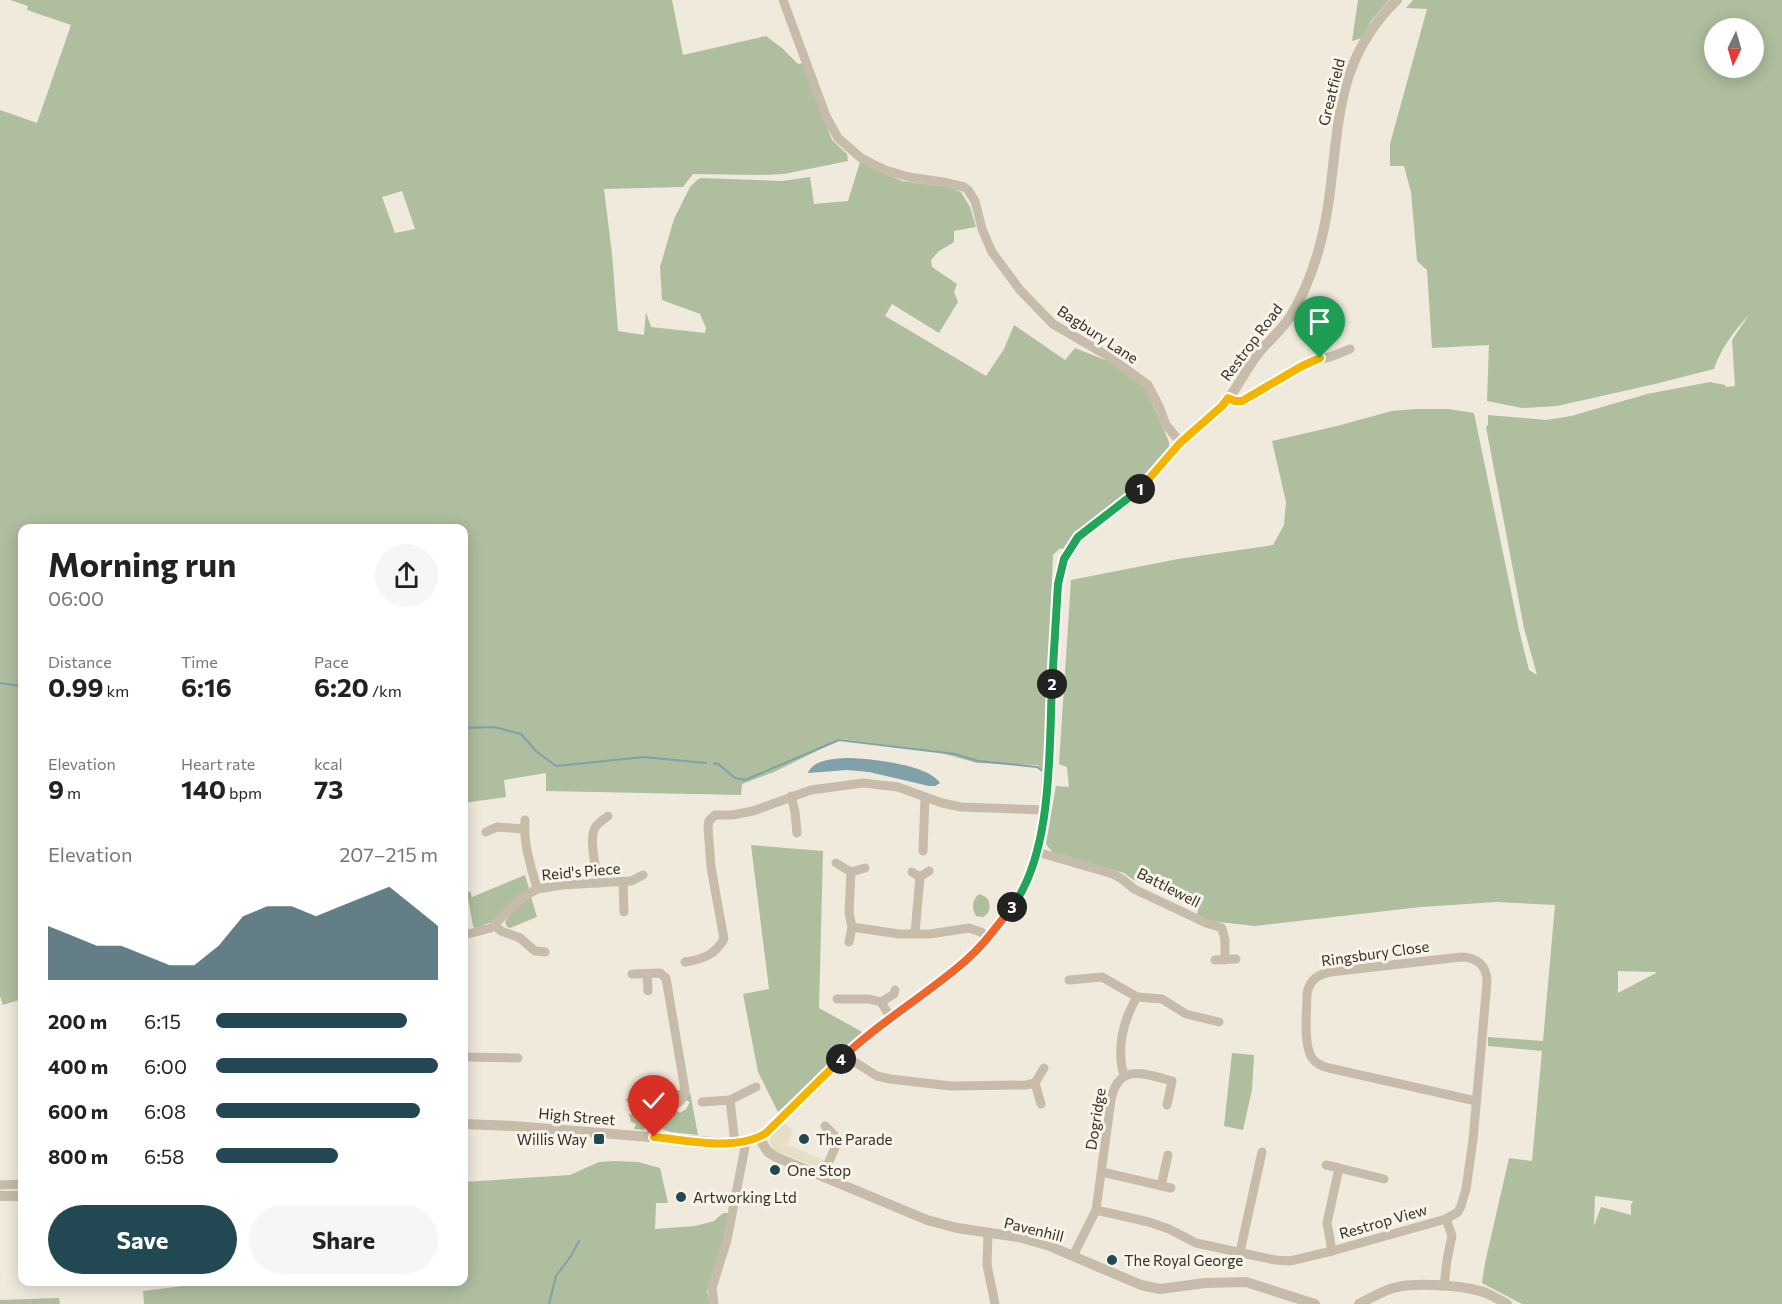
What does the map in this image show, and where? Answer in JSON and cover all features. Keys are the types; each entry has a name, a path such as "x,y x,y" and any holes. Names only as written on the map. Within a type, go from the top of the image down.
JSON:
{"street":[{"name":"Bagbury Lane","path":"783,0 826,116 838,138 861,158 885,170 909,177 943,182 968,190 975,201 982,229 992,252 1032,304 1053,324 1108,356 1148,385 1166,425 1180,443"},
{"name":"Greatfield","path":"1328,206 1340,114 1354,60 1374,25 1397,0"},
{"name":"Restrop Road","path":"759,1138 845,1056 960,966 988,938 1023,890 1037,852 1045,810 1057,595 1064,559 1078,537 1138,491 1180,443 1222,406 1258,353 1288,321 1316,260 1328,206"},
{"path":"1228,398 1242,401 1312,361 1350,349"},
{"path":"685,962 708,957 718,948 723,939 711,867 708,827 709,821 715,815 753,812 790,796 811,790 863,783 898,787 942,804 961,807 1045,810"},
{"path":"790,796 795,812 797,833"},
{"path":"923,851 925,798"},
{"path":"598,883 594,832 608,816"},
{"path":"486,832 497,827 524,824 527,851 537,889"},
{"name":"Battlewell","path":"1037,852 1113,874 1134,890 1222,928 1225,940 1220,960 1236,959"},
{"path":"836,863 851,872 865,868"},
{"path":"915,933 916,874 929,871"},
{"path":"849,942 852,927 849,913 851,872"},
{"name":"Reid's Piece","path":"468,934 494,926 521,898 537,889 562,885 631,881 643,875"},
{"path":"623,882 625,912"},
{"path":"494,926 520,938 535,951 545,952"},
{"path":"852,927 893,933 941,933 969,928 981,932 988,938"},
{"name":"Ringsbury Close","path":"1446,1219 1458,1212 1464,1197 1471,1158 1487,978 1485,970 1476,959 1454,957 1331,972 1318,975 1311,981 1307,994 1307,1036 1310,1054 1317,1063 1340,1071 1476,1101"},
{"path":"632,974 660,973 666,978 685,1090 678,1104 657,1114 654,1137"},
{"path":"647,974 648,991"},
{"path":"1069,980 1078,974 1102,977 1137,996 1166,1000 1186,1014 1215,1019"},
{"path":"881,1002 894,994 895,990"},
{"path":"1124,1076 1121,1063 1122,1033 1128,1013 1137,996"},
{"path":"837,999 869,999 881,1002 891,1018"},
{"path":"845,1056 877,1076 891,1079 951,1086 1035,1083"},
{"path":"468,1057 518,1058"},
{"path":"1041,1104 1035,1083 1044,1068"},
{"name":"Dogridge","path":"1096,1210 1116,1083 1124,1076 1140,1074 1172,1081 1167,1105"},
{"path":"702,1102 730,1100 756,1087"},
{"path":"714,1304 712,1288 729,1229 745,1147 739,1143 730,1100"},
{"name":"High Street","path":"468,1124 716,1143 739,1143 759,1138"},
{"path":"823,1176 836,1144 835,1138 828,1129 838,1124"},
{"name":"Pavenhill","path":"759,1138 771,1154 927,1220 957,1228 1032,1241 1059,1249 1131,1282 1151,1288 1239,1282 1253,1284 1315,1304"},
{"path":"1240,1252 1262,1152"},
{"name":"Dogridge","path":"1102,1172 1166,1187 1168,1155"},
{"path":"1326,1165 1384,1179"},
{"name":"Restrop View","path":"1332,1251 1327,1223 1339,1168"},
{"path":"0,1185 18,1184"},
{"path":"0,1196 18,1196"},
{"path":"1073,1256 1096,1210"},
{"name":"Restrop View","path":"1096,1210 1149,1222 1196,1243 1275,1260 1290,1261 1446,1219 1452,1236 1444,1286"},
{"path":"988,1233 987,1265 995,1304"},
{"path":"1359,1304 1400,1287 1444,1286 1486,1293 1507,1304"}],"green space":[{"path":"10,0 672,0 683,55 766,36 798,64 803,63 832,140 847,154 848,161 784,174 693,174 683,187 604,189 618,331 644,335 646,312 651,327 705,333 706,328 700,314 662,300 660,267 674,219 690,187 701,178 782,181 810,177 814,204 848,201 860,162 902,181 948,187 961,192 970,207 976,227 954,231 954,242 939,251 931,260 932,267 957,284 954,292 958,302 939,333 892,304 885,316 986,376 1004,349 1014,325 1065,360 1075,348 1113,363 1146,388 1169,442 1169,451 1144,481 1065,548 1059,549 1053,555 1044,772 1037,765 977,763 934,751 841,739 774,772 742,784 741,795 546,791 546,773 504,780 506,797 468,802 468,524 18,524 18,1000 3,1005 0,996 0,110 37,123 71,25 27,10 28,6","holes":["402,191 415,229 395,233 382,197"]},
{"path":"1358,0 1389,0 1371,21 1362,38 1352,41"},
{"path":"1413,0 1782,0 1782,1304 1522,1304 1482,1283 1509,1158 1532,1161 1542,1051 1488,1046 1488,1037 1543,1041 1555,905 1497,902 1421,907 1255,926 1210,921 1197,916 1198,909 1164,891 1132,879 1124,873 1052,852 1046,844 1056,786 1069,787 1067,767 1059,764 1071,580 1178,559 1273,545 1284,525 1286,502 1272,441 1392,411 1448,409 1474,413 1519,630 1529,670 1537,675 1524,628 1486,427 1488,415 1546,420 1571,416 1647,394 1710,382 1726,387 1735,386 1732,340 1749,315 1728,340 1714,369 1557,406 1522,408 1487,401 1489,345 1432,348 1427,270 1417,261 1411,192 1404,166 1390,166 1390,144 1427,9 1406,8","holes":["1618,971 1656,972 1656,973 1618,993","1595,1196 1633,1201 1631,1215 1601,1207 1594,1226"]},
{"path":"751,845 823,851 819,1008 864,1033 778,1112 758,1072 743,994 769,989"},
{"path":"525,875 529,888 491,922 475,929 468,898 470,891 472,897"},
{"path":"980,894 987,898 990,906 988,913 983,917 976,916 973,907 975,898"},
{"path":"531,897 537,917 510,928 507,927 505,922 510,915"},
{"path":"1232,1053 1254,1055 1252,1090 1243,1130 1224,1126"},
{"path":"681,1090 682,1094 675,1101 662,1104 656,1110 631,1106 625,1099 638,1096 640,1105 670,1100 668,1092"},
{"path":"690,1092 698,1135 670,1132 659,1128 663,1115 676,1110 680,1113 686,1109 690,1102 686,1100"},
{"path":"629,1114 649,1116 651,1119 649,1126 643,1130 634,1129 636,1124 631,1122"},
{"path":"599,1162 638,1162 660,1168 668,1203 656,1203 655,1229 695,1226 714,1221 723,1213 728,1213 726,1233 707,1291 710,1304 144,1304 143,1291 183,1286 468,1286 468,1182 570,1175"},
{"path":"59,1298 60,1304 0,1304 0,1300"}],"shaded area":[{"path":"785,1124 793,1131 787,1145 827,1161 824,1166 818,1168 782,1153 781,1155 772,1149 771,1135 775,1129 778,1130"}],"water":[{"path":"845,758 896,763 923,771 940,783 929,786 869,772 847,770 808,773 818,763"}],"waterway":[{"path":"0,683 18,685"},
{"path":"468,728 494,727 521,734 536,751 556,766 644,757 706,763"},
{"path":"714,764 717,763 735,778 745,780 839,740 955,754 978,761 1037,767 1044,772"},
{"path":"549,1304 556,1276 579,1241"}],"place":[{"name":"Willis Way","path":"599,1139"},
{"name":"The Parade","path":"804,1139"},
{"name":"One Stop","path":"775,1170"},
{"name":"Artworking Ltd","path":"681,1197"},
{"name":"The Royal George","path":"1112,1260"}],"route":[{"path":"654,1137 725,1143 759,1138 845,1056 964,962 988,938 1016,902 1028,880 1044,821 1058,584 1060,571 1070,547 1086,530 1138,491 1180,443 1228,398 1242,401 1320,358"}]}
